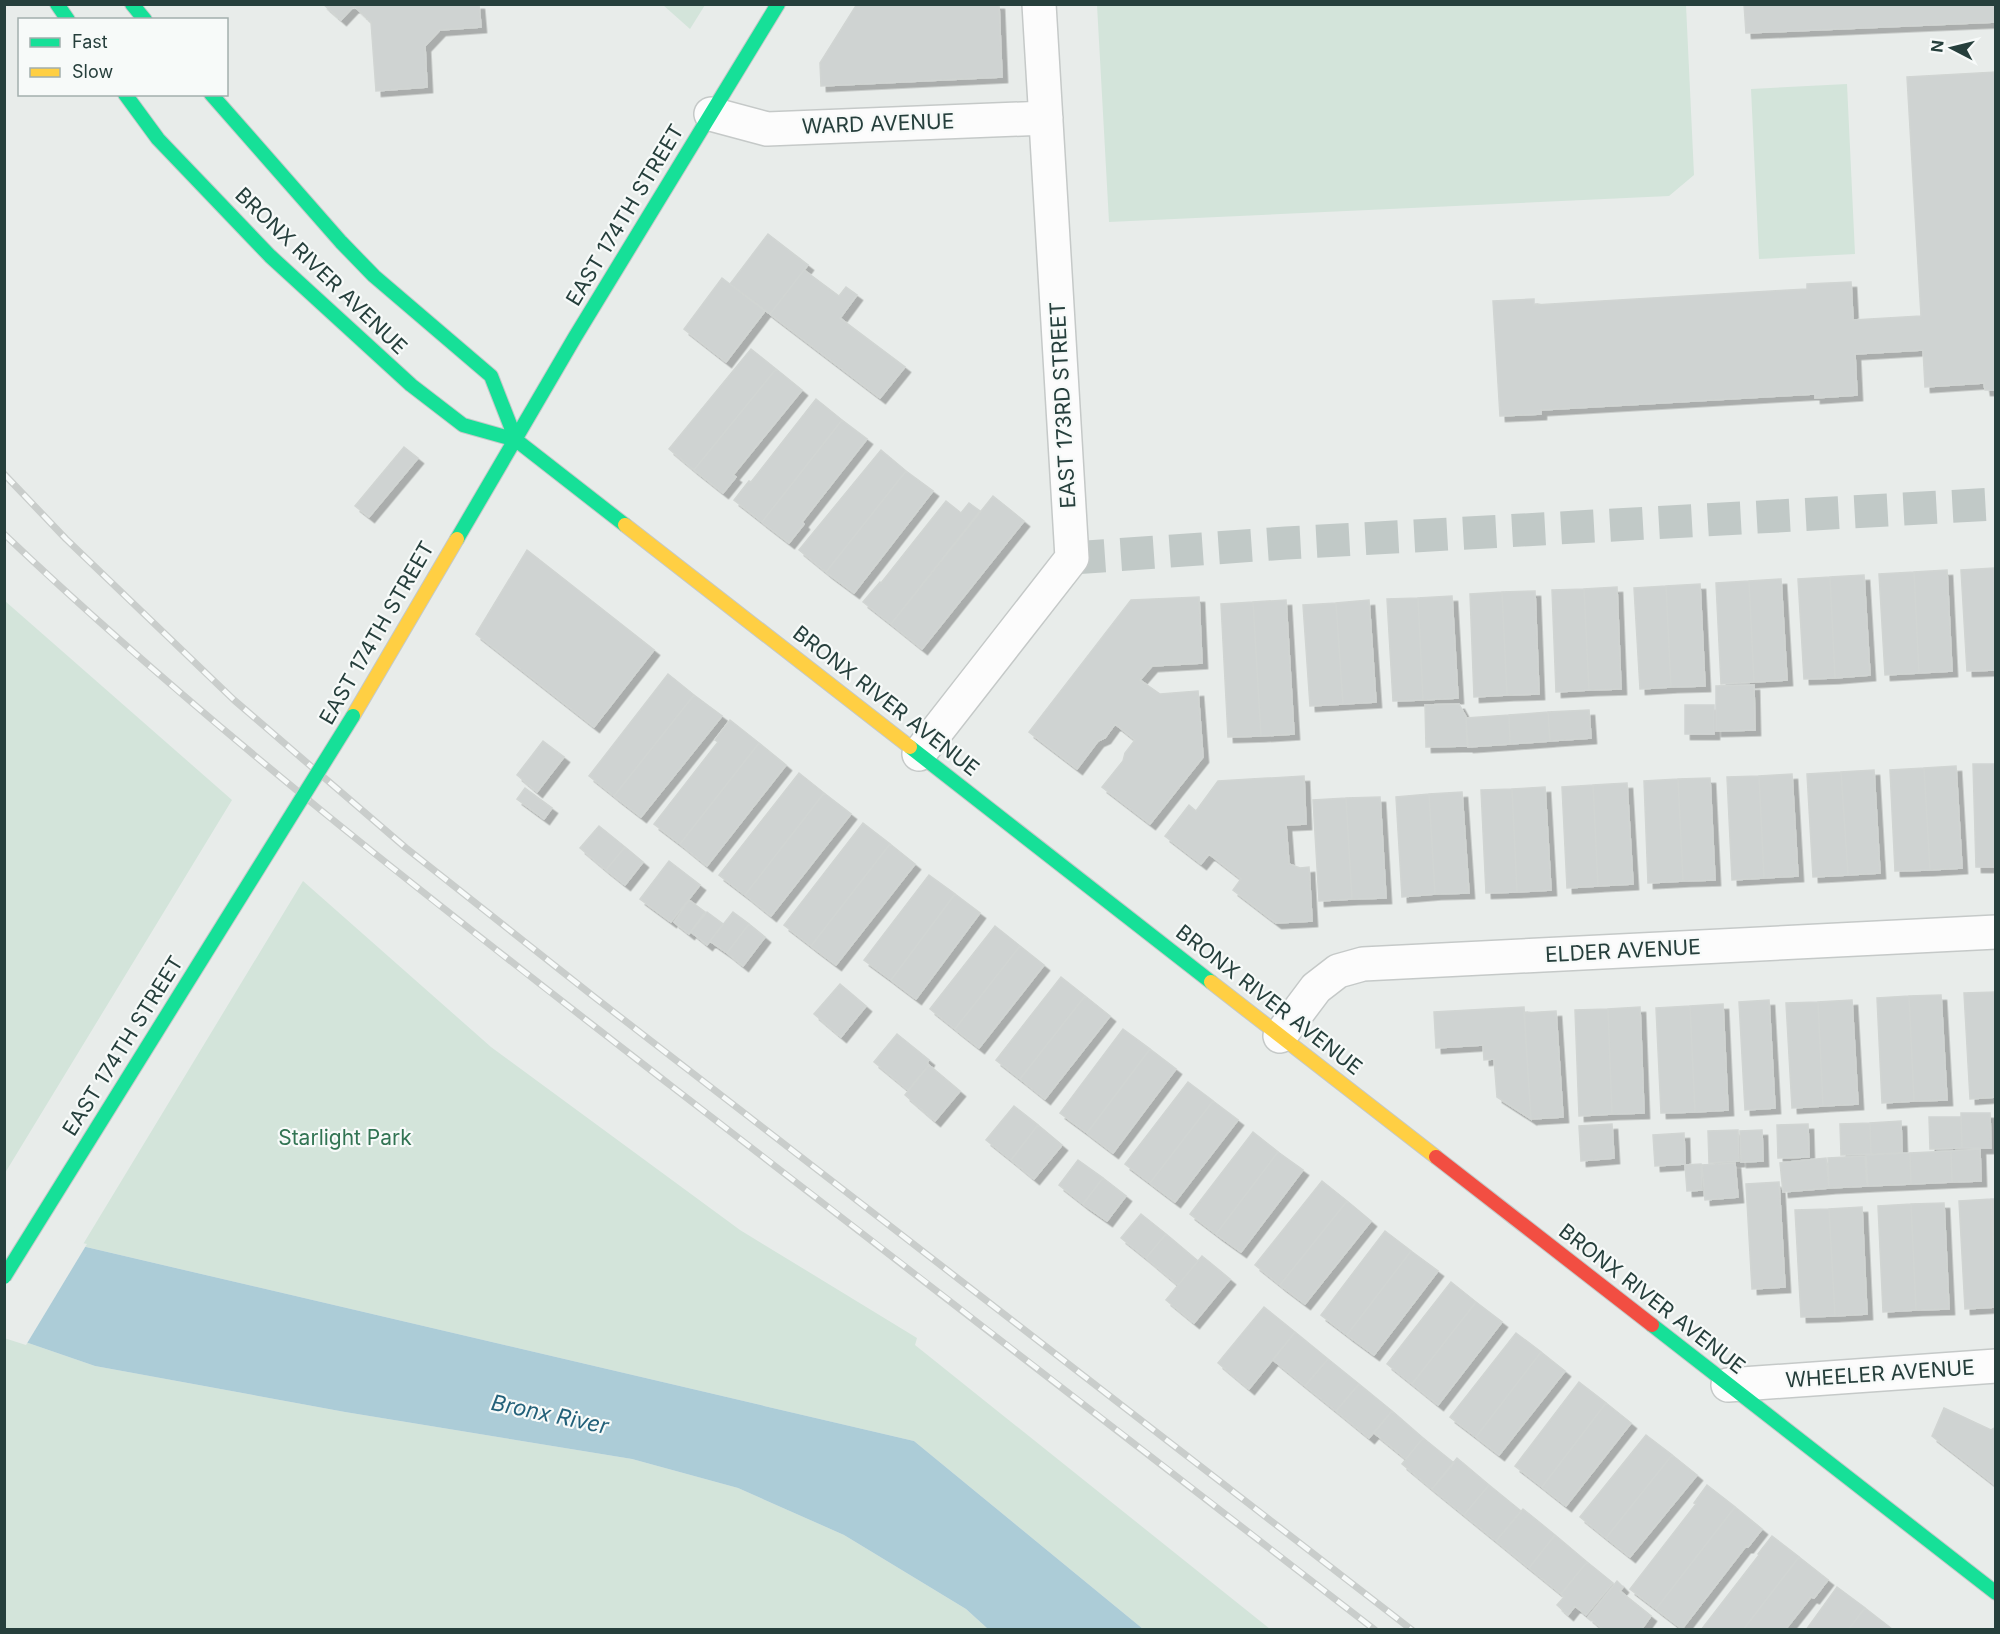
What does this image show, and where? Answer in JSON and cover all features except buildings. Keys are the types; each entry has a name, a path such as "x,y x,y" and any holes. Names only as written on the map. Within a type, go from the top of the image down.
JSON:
{"main road":[{"path":"57,4 67,18"},
{"path":"132,4 143,18"},
{"name":"EAST 174TH STREET","path":"4,1277 353,716 575,337 778,4"},
{"name":"BRONX RIVER AVENUE","path":"126,96 158,139 270,256 411,385 463,425 516,440 1995,1593"},
{"name":"BRONX RIVER AVENUE","path":"213,96 340,242 374,276 491,376 516,440"}],"street":[{"name":"EAST 173RD STREET","path":"919,754 1072,558 1039,4"},
{"name":"WARD AVENUE","path":"711,114 767,129 1046,118"},
{"name":"ELDER AVENUE","path":"1280,1035 1316,988 1338,971 1363,964 1995,932"},
{"name":"WHEELER AVENUE","path":"1728,1385 1995,1366"}],"green space":[{"path":"663,5 705,5 690,29"},
{"path":"1097,5 1686,5 1694,175 1669,196 1109,222"},
{"path":"1847,84 1855,254 1759,259 1751,89"},
{"path":"5,601 232,800 5,1173"},
{"name":"Starlight Park","path":"303,881 491,1047 740,1230 917,1338 915,1345 1270,1629 1143,1629 914,1441 82,1246"},
{"path":"5,1335 95,1366 345,1412 632,1459 738,1488 844,1535 966,1609 988,1629 5,1630"}],"water":[{"name":"Bronx River","path":"5,1228 914,1441 1143,1629 988,1629 966,1609 844,1535 738,1488 632,1459 345,1412 95,1366 5,1335"}],"pier":[{"path":"4,1225 87,1244 26,1345 4,1338"}],"tunnel":[{"path":"1072,558 1286,543 1996,504"}],"railway":[{"path":"4,474 66,539 234,700 406,848 593,996 1412,1630"},
{"path":"4,534 164,679 415,886 1375,1630"}],"traffic: fast":[{"path":"57,4 67,18"},
{"path":"132,4 143,18"},
{"path":"457,539 575,337 778,4"},
{"path":"126,96 158,139 270,256 411,385 463,425 516,440 625,525"},
{"path":"213,96 341,242 374,276 491,376 516,440"},
{"path":"4,1277 353,716"},
{"path":"910,747 1211,982"},
{"path":"1652,1325 1996,1593"}],"traffic: slow":[{"path":"625,525 910,747"},
{"path":"353,716 457,539"},
{"path":"1211,982 1436,1157"}],"traffic: jam":[{"path":"1436,1157 1652,1325"}]}
